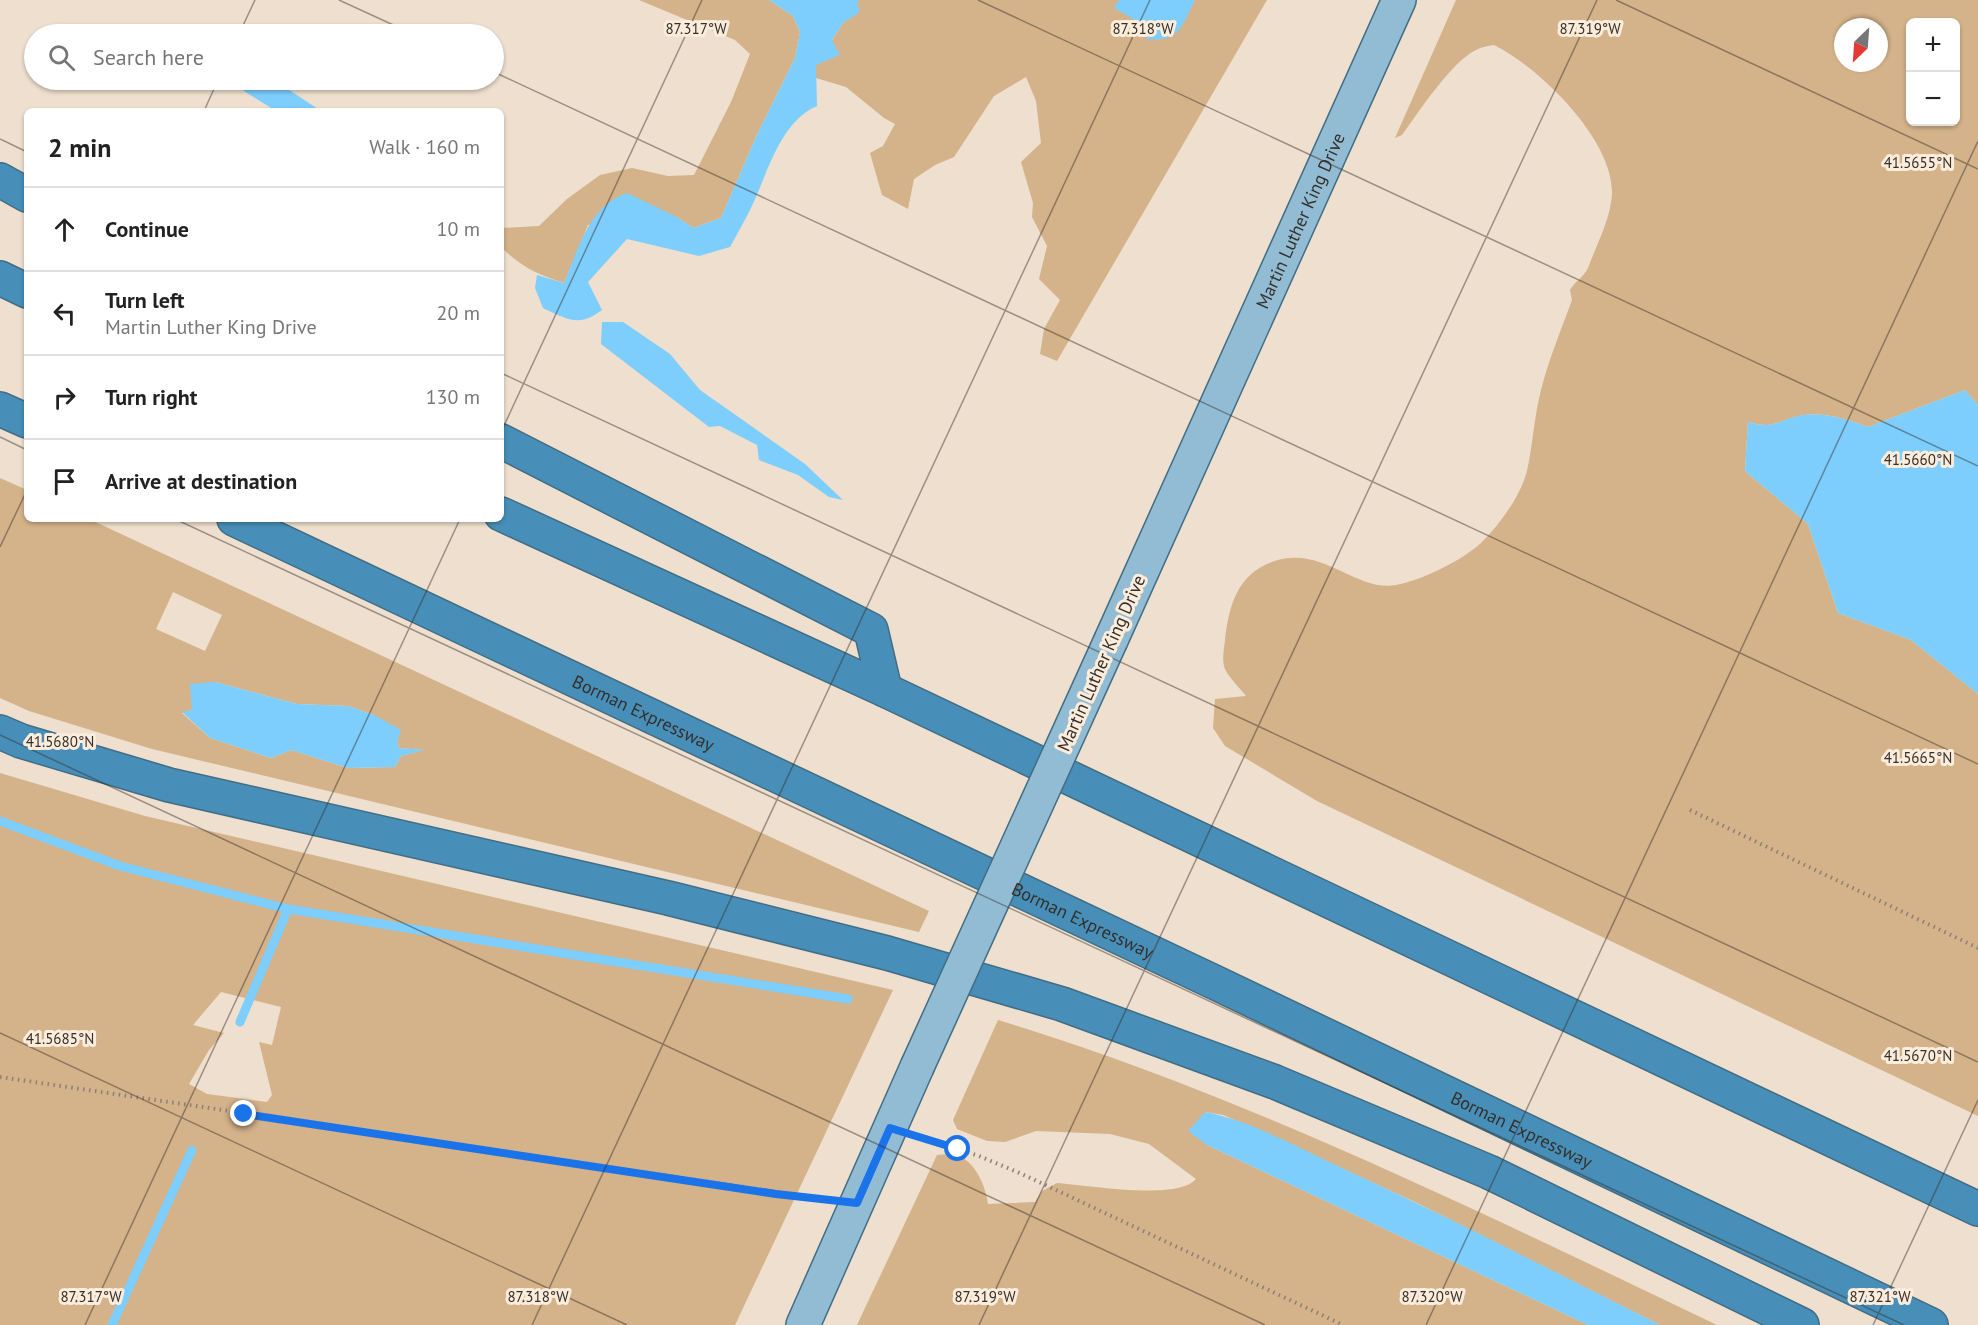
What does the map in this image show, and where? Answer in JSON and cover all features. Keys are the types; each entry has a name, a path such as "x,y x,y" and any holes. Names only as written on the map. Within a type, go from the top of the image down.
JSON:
{"highway":[{"path":"0,180 24,193"},
{"path":"0,278 24,290"},
{"path":"0,409 24,420"},
{"path":"504,443 871,630 885,690"},
{"path":"504,515 885,690 1978,1209"},
{"name":"Borman Expressway","path":"240,522 1224,987 1931,1325"},
{"path":"0,732 21,741 169,785 668,898 887,953 1062,1004 1275,1082 1489,1172 1802,1325"}],"main road":[{"name":"Martin Luther King Drive","path":"803,1325 917,1067 1112,640 1399,0"}],"path":[{"path":"1690,810 1978,948"},
{"path":"0,1077 764,1192 857,1203"},
{"path":"890,1128 999,1164 1343,1325"}],"shaded area":[{"path":"639,0 769,0 793,16 800,32 795,58 756,137 721,218 693,228 677,217 588,225 564,283 530,269 504,250 504,228 539,226 567,199 600,175 632,168 668,176 694,175 731,102 750,54 735,40"},
{"path":"859,0 1267,0 1057,361 1040,354 1044,329 1060,300 1039,279 1047,246 1032,217 1033,203 1021,162 1041,143 1036,101 1026,77 994,96 954,157 935,165 914,179 908,209 882,195 870,153 883,146 895,124 884,118 846,87 816,78 816,65 843,23 859,12 857,3"},
{"path":"1456,0 1978,0 1978,405 1965,390 1868,427 1817,414 1799,416 1769,425 1748,422 1745,471 1808,524 1838,613 1911,640 1978,694 1978,1116 1317,801 1225,746 1213,728 1215,699 1246,696 1230,678 1223,656 1233,601 1245,580 1254,572 1278,560 1310,559 1368,582 1382,585 1406,583 1453,563 1473,550 1502,519 1524,481 1541,390 1572,300 1570,290 1588,268 1606,222 1612,194 1609,173 1601,151 1571,108 1532,70 1494,45 1476,50 1457,65 1436,88 1402,135 1395,138"},
{"path":"0,478 24,489 24,522 95,522 929,911 919,932 152,749 29,711 0,698","holes":["173,592 222,615 205,651 156,629","215,682 297,704 348,706 374,715 397,742 399,748 423,750 401,756 395,767 348,768 291,750 271,758 210,738 182,713 192,710 193,694"]},
{"path":"0,773 145,816 893,990 735,1325 0,1325","holes":["221,992 281,1007 272,1045 259,1042 272,1095 267,1102 207,1094 189,1084 209,1050 224,1033 193,1025"]},
{"path":"998,1020 1091,1050 1273,1120 1452,1199 1717,1325 1660,1325 1417,1203 1223,1115 1205,1112 1207,1145 1588,1325 857,1325 937,1155 954,1154 969,1162 982,1182 988,1204 1035,1202 1042,1191 1057,1183 1152,1190 1186,1186 1196,1179 1149,1144 1110,1134 1036,1131 1005,1142 987,1141 957,1129 953,1120"}],"water":[{"path":"769,0 859,0 857,3 860,12 843,23 832,40 840,55 816,65 817,106 793,124 784,137 730,247 699,256 627,239 588,282 602,310 586,319 572,320 543,308 535,288 537,275 564,283 586,230 603,207 614,199 627,193 677,217 693,228 721,218 756,137 795,58 800,32 793,16"},
{"path":"1119,0 1195,0 1183,24 1173,35 1167,38 1147,39 1140,23 1114,8"},
{"path":"242,90 289,90 316,108 271,108"},
{"path":"602,322 623,322 670,354 700,390 805,464 843,500 829,497 798,475 759,460 757,445 720,426 709,427 601,344"},
{"path":"1965,390 1978,405 1978,694 1911,640 1838,613 1808,524 1745,471 1748,422 1769,425 1798,416 1816,414 1868,427"},
{"path":"215,682 297,704 348,706 374,715 401,730 397,742 399,748 425,750 401,756 395,767 348,768 291,750 271,758 210,738 182,712 192,710 190,684"},
{"path":"1205,1112 1241,1122 1276,1136 1463,1226 1660,1325 1588,1325 1207,1145 1188,1131"}],"waterway":[{"path":"0,821 120,866 288,909 848,999"},
{"path":"240,1022 288,909"},
{"path":"112,1325 192,1150"}],"route":[{"path":"244,1114 776,1194 857,1203 890,1128 958,1149"}]}
